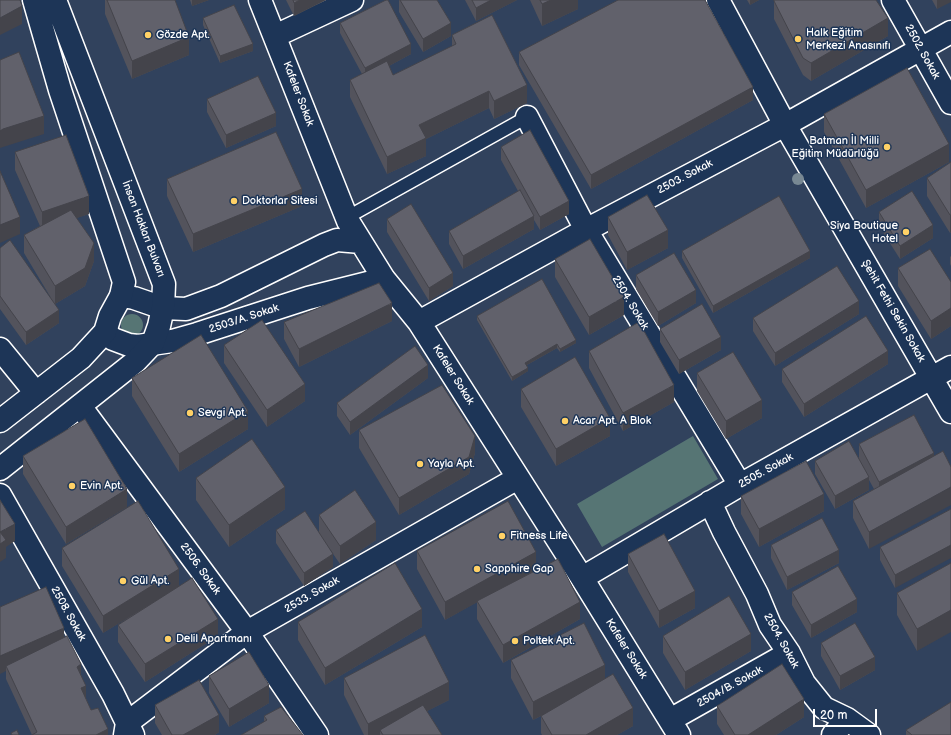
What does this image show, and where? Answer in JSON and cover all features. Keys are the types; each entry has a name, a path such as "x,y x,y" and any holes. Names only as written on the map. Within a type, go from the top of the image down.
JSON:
{"street":[{"path":"0,422 81,358 105,332 110,316 121,296 124,282 60,90 34,0"},
{"name":"İnsan Hakları Bulvarı","path":"0,469 135,362 153,343 159,326 162,308 164,284 55,0"},
{"name":"Kafeler Sokak","path":"260,0 346,218 384,279 419,322 582,578 674,727"},
{"path":"275,36 352,0"},
{"name":"Şehit Fethi Sekin Sokak","path":"718,0 784,125 933,378 951,412"},
{"name":"2502. Sokak","path":"893,0 951,103"},
{"name":"2503. Sokak","path":"419,322 586,230 784,125 951,32"},
{"name":"2504. Sokak","path":"527,118 586,230 740,485"},
{"path":"121,296 134,298 162,308 186,309 221,296 337,240 361,242"},
{"name":"2503/A. Sokak","path":"105,332 113,339 129,345 138,346 197,334 308,298 384,279"},
{"path":"0,349 36,393"},
{"name":"2505. Sokak","path":"582,578 710,502 951,367"},
{"name":"2506. Sokak","path":"80,406 247,632 317,735"},
{"name":"2533. Sokak","path":"128,731 247,632 518,478"},
{"name":"2508. Sokak","path":"0,495 113,694 128,731"},
{"name":"2504. Sokak","path":"710,502 757,594 770,625 789,653 804,683 824,708 847,719 869,735"},
{"name":"2504/B. Sokak","path":"674,727 789,653"},
{"path":"833,735 847,719"}],"lane":[{"path":"346,218 527,118"}],"green space":[{"path":"132,314 140,317 143,325 140,333 132,336 124,333 121,325 124,317"},
{"path":"693,436 718,479 602,547 577,504"}],"building":[{"path":"0,0 20,0 22,6 0,18"},
{"name":"Gözde Apt.","path":"107,0 175,0 189,37 132,61"},
{"path":"293,0 300,0 294,3"},
{"path":"388,0 411,44 365,68 340,23"},
{"path":"400,0 437,0 451,23 423,39"},
{"path":"472,0 491,0 476,8"},
{"path":"540,0 551,0 542,4"},
{"path":"618,0 705,0 753,87 591,175 519,52"},
{"path":"774,0 876,0 888,18 811,63 803,58"},
{"path":"234,5 253,44 220,56 203,18"},
{"path":"492,15 527,85 494,101 489,91 419,125 426,138 387,157 350,80 387,61 393,75 456,44 452,35"},
{"path":"19,52 44,116 0,131 0,60"},
{"name":"Batman İl Milli Eğitim Müdürlüğü","path":"907,68 949,144 866,190 824,114"},
{"path":"258,76 276,113 226,135 207,99"},
{"path":"530,130 569,201 540,217 501,147"},
{"name":"Doktorlar Sitesi","path":"276,132 302,189 193,234 167,179"},
{"path":"66,135 89,196 42,212 15,152"},
{"path":"951,162 951,215 950,215 927,178"},
{"path":"0,171 20,217 0,225"},
{"path":"520,190 534,216 463,256 449,231"},
{"path":"912,191 933,225 900,246 879,212"},
{"path":"647,195 668,230 627,252 608,217"},
{"path":"779,196 810,251 713,306 682,251"},
{"path":"411,204 453,273 429,288 387,219"},
{"path":"71,210 94,243 85,268 55,286 24,235"},
{"path":"590,239 624,297 589,317 555,259"},
{"path":"10,240 59,310 26,332 0,296 0,248"},
{"path":"930,249 951,282 951,308 931,321 898,268"},
{"path":"674,253 696,290 658,312 636,275"},
{"path":"837,266 859,301 775,353 753,318"},
{"path":"542,279 576,340 560,349 557,344 525,363 528,368 512,377 477,316"},
{"path":"379,283 392,303 299,349 284,322"},
{"path":"702,304 721,337 679,360 660,329"},
{"path":"866,316 888,351 804,404 782,369"},
{"path":"262,320 305,384 267,410 224,345"},
{"path":"639,322 674,385 623,413 589,351"},
{"name":"Sevgi Apt.","path":"201,335 248,411 179,454 132,378"},
{"path":"415,346 428,365 350,422 337,403"},
{"path":"733,352 762,400 726,421 697,373"},
{"name":"Acar Apt. A Blok","path":"575,357 610,418 556,449 521,389"},
{"name":"Yayla Apt.","path":"442,385 475,436 469,457 399,498 359,430"},
{"path":"914,415 934,453 879,482 859,444"},
{"name":"Evin Apt.","path":"85,419 127,489 66,527 23,456"},
{"path":"252,439 285,487 229,525 196,478"},
{"path":"849,441 869,477 835,496 815,461"},
{"path":"943,451 951,467 951,487 869,532 853,501"},
{"path":"806,461 824,494 759,529 741,496"},
{"path":"355,490 376,522 340,546 319,515"},
{"path":"0,500 15,524 0,532"},
{"name":"Gül Apt.","path":"138,501 179,569 103,616 62,548"},
{"name":"Sapphire Gap","path":"508,501 536,552 445,602 417,551"},
{"path":"951,509 951,545 895,575 880,547"},
{"path":"305,511 333,554 304,573 276,530"},
{"path":"822,518 839,550 787,577 771,545"},
{"path":"0,532 6,540 0,544"},
{"path":"664,534 695,591 659,611 628,554"},
{"name":"Poltek Apt.","path":"558,559 580,602 503,645 477,601"},
{"path":"395,563 422,609 325,668 298,622"},
{"path":"951,563 951,610 917,629 897,593"},
{"path":"838,566 857,599 811,625 792,592"},
{"name":"Delil Apartmanı","path":"192,578 218,619 145,664 118,625"},
{"path":"46,587 64,628 0,656 0,607"},
{"path":"729,596 751,634 685,672 663,636"},
{"path":"584,623 605,665 533,702 511,660"},
{"path":"855,623 875,657 840,676 821,643"},
{"path":"425,635 449,682 368,724 344,678"},
{"path":"67,636 81,664 77,667 86,686 81,688 91,710 98,708 108,729 96,735 32,735 37,732 6,666"},
{"path":"249,652 269,685 229,709 209,676"},
{"path":"782,664 804,699 748,735 735,735 717,706"},
{"path":"613,674 633,708 586,735 552,735 541,716"},
{"path":"199,680 219,715 183,735 172,735 155,705"},
{"path":"951,702 951,735 912,735 906,730"},
{"path":"423,705 442,735 383,735 380,730"},
{"path":"281,707 303,735 241,735 267,720 264,716"},
{"path":"17,730 19,735 12,735 11,733"}],"place":[{"name":"Gözde Apt.","path":"148,35"},
{"name":"Halk Eğitim Merkezi Anasınıfı","path":"798,39"},
{"name":"Batman İl Milli Eğitim Müdürlüğü","path":"887,147"},
{"name":"Doktorlar Sitesi","path":"234,201"},
{"name":"Siya Boutique Hotel","path":"906,232"},
{"name":"Sevgi Apt.","path":"190,413"},
{"name":"Acar Apt. A Blok","path":"565,421"},
{"name":"Yayla Apt.","path":"420,464"},
{"name":"Evin Apt.","path":"72,486"},
{"name":"Fitness Life","path":"502,536"},
{"name":"Sapphire Gap","path":"477,569"},
{"name":"Gül Apt.","path":"123,581"},
{"name":"Delil Apartmanı","path":"168,639"},
{"name":"Poltek Apt.","path":"515,641"}]}
